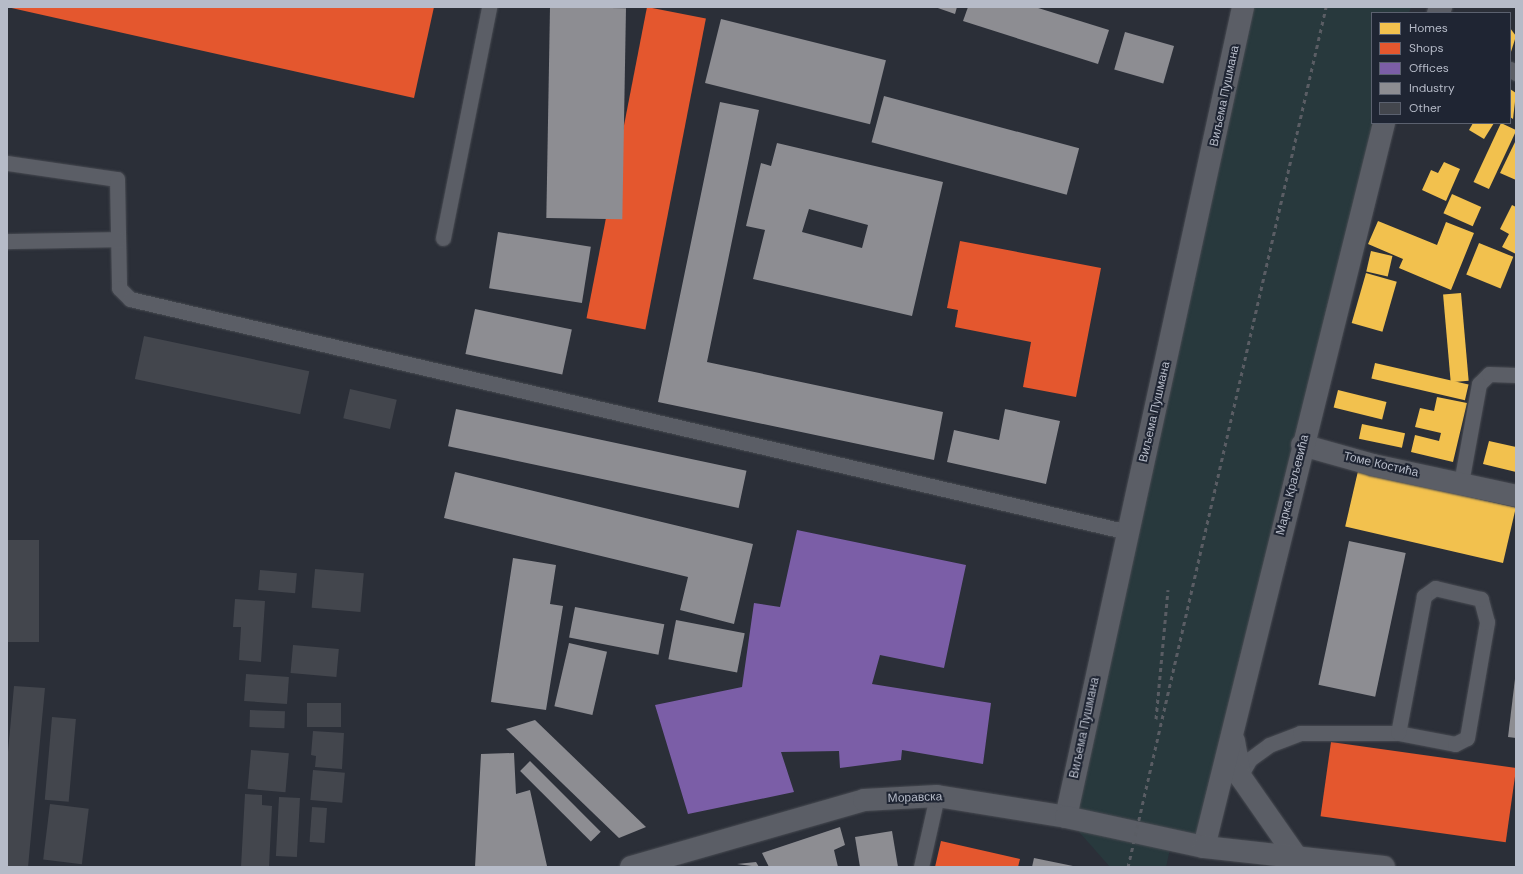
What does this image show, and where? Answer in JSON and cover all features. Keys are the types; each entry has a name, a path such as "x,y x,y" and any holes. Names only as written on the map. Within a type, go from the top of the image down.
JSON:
{"street":[{"name":"Виљема Пушмана","path":"1066,817 1242,7"},
{"name":"Марка Краљевића","path":"1204,847 1302,445 1384,124"},
{"name":"Томе Костића","path":"1302,445 1373,465 1516,496"},
{"path":"1232,735 1240,776 1298,859"},
{"name":"Моравска","path":"631,867 864,800 937,796 1066,817 1204,847 1298,859 1384,867"}],"lane":[{"path":"443,238 489,7"},
{"path":"7,162 117,179 119,288 138,301 1128,532"},
{"path":"7,242 118,238"},
{"path":"1461,483 1479,384 1489,374 1516,375"},
{"path":"1240,776 1250,759 1269,745 1300,733 1398,733 1455,744 1467,738 1487,622 1481,599 1435,588 1424,596 1398,733"},
{"path":"921,867 937,796"}],"shaded area":[{"path":"1247,7 1411,7 1409,12 1371,12 1371,124 1381,124 1200,842 1173,836 1166,867 1110,867 1066,817"}],"building: Homes":[{"path":"1511,29 1516,36 1511,52"},
{"path":"1511,90 1516,93 1513,119 1511,118"},
{"path":"1472,124 1493,124 1484,139 1469,130"},
{"path":"1501,124 1516,130 1489,189 1474,182"},
{"path":"1516,140 1516,180 1500,173"},
{"path":"1444,162 1460,169 1446,201 1422,190 1431,170 1438,173"},
{"path":"1452,194 1481,207 1473,226 1443,213"},
{"path":"1512,205 1516,207 1516,254 1502,247 1509,234 1500,229"},
{"path":"1378,221 1437,245 1446,222 1474,233 1451,290 1399,268 1403,259 1368,244"},
{"path":"1479,243 1513,257 1501,288 1466,275"},
{"path":"1371,251 1392,256 1388,276 1366,271"},
{"path":"1366,273 1397,282 1382,332 1352,323"},
{"path":"1461,293 1469,381 1451,382 1443,295"},
{"path":"1375,363 1469,385 1465,400 1371,379"},
{"path":"1338,390 1387,402 1382,420 1334,407"},
{"path":"1437,397 1467,403 1453,462 1411,452 1415,435 1439,441 1441,433 1415,427 1420,408 1434,411"},
{"path":"1362,424 1405,433 1402,448 1359,439"},
{"path":"1489,441 1516,447 1516,472 1483,464"},
{"path":"1358,471 1516,507 1503,563 1345,527"}],"building: Shops":[{"path":"7,7 434,7 414,98"},
{"path":"647,7 706,18 645,330 587,318"},
{"path":"960,241 1101,268 1076,397 1023,387 1031,342 955,327 958,310 947,308"},
{"path":"1331,742 1516,768 1506,842 1321,816"},
{"path":"941,841 1020,859 1018,867 935,867"}],"building: Offices":[{"path":"797,530 966,565 944,668 880,655 872,684 991,703 983,764 902,750 901,760 840,768 839,751 781,752 794,792 688,814 655,705 742,687 754,603 780,607"}],"building: Industry":[{"path":"550,7 626,8 622,219 546,218"},
{"path":"935,7 957,7 955,14"},
{"path":"968,7 1035,7 1109,30 1098,64 963,21"},
{"path":"721,19 886,60 870,124 705,83"},
{"path":"1125,32 1174,46 1163,84 1114,69"},
{"path":"884,96 1079,148 1067,195 872,142"},
{"path":"720,102 759,110 707,362 943,412 934,460 658,402"},
{"path":"777,143 943,182 912,316 753,279 765,230 746,226 761,163 771,166","holes":["809,209 868,225 862,248 802,232"]},
{"path":"498,232 591,247 582,303 489,288"},
{"path":"475,309 572,330 562,375 465,354"},
{"path":"456,409 747,471 739,508 448,446"},
{"path":"1005,409 1060,421 1046,484 947,462 954,430 999,440"},
{"path":"455,472 753,544 734,624 680,610 688,577 444,518"},
{"path":"1349,541 1406,553 1375,697 1318,685"},
{"path":"513,558 556,565 550,604 563,606 546,710 491,702"},
{"path":"575,607 664,624 658,655 569,637"},
{"path":"676,620 745,633 737,673 668,659"},
{"path":"569,643 607,652 592,715 554,706"},
{"path":"1516,679 1516,738 1508,737"},
{"path":"535,720 646,827 619,838 506,729"},
{"path":"514,753 516,794 530,790 547,866 475,867 481,754"},
{"path":"530,761 601,832 591,842 520,771"},
{"path":"840,827 845,845 834,850 838,867 769,867 762,853"},
{"path":"892,831 898,867 860,867 855,837"},
{"path":"1034,858 1073,866 1073,867 1032,867"},
{"path":"756,862 759,867 737,864"}],"building: Other":[{"path":"144,336 309,371 300,414 135,379"},
{"path":"350,389 397,400 390,429 343,418"},
{"path":"7,540 39,540 39,642 7,642"},
{"path":"315,569 364,573 360,612 312,608"},
{"path":"260,570 297,573 295,593 258,590"},
{"path":"235,599 265,601 261,662 239,660 241,627 233,627"},
{"path":"293,645 339,649 336,677 291,673"},
{"path":"246,674 289,677 287,704 244,701"},
{"path":"14,686 45,688 28,867 7,867 7,763"},
{"path":"307,703 341,703 341,727 307,727"},
{"path":"250,710 285,711 284,728 249,727"},
{"path":"52,717 76,719 69,802 45,800"},
{"path":"313,731 344,733 342,769 315,767 316,756 311,755"},
{"path":"251,750 289,753 285,792 248,789"},
{"path":"313,770 345,773 342,803 310,800"},
{"path":"245,794 262,795 262,805 272,806 269,867 241,867"},
{"path":"279,797 300,798 297,857 276,856"},
{"path":"50,804 89,809 82,864 43,860"},
{"path":"312,807 327,808 325,843 310,842"}],"railway":[{"path":"1128,867 1326,7"},
{"path":"1156,719 1168,590"}]}
